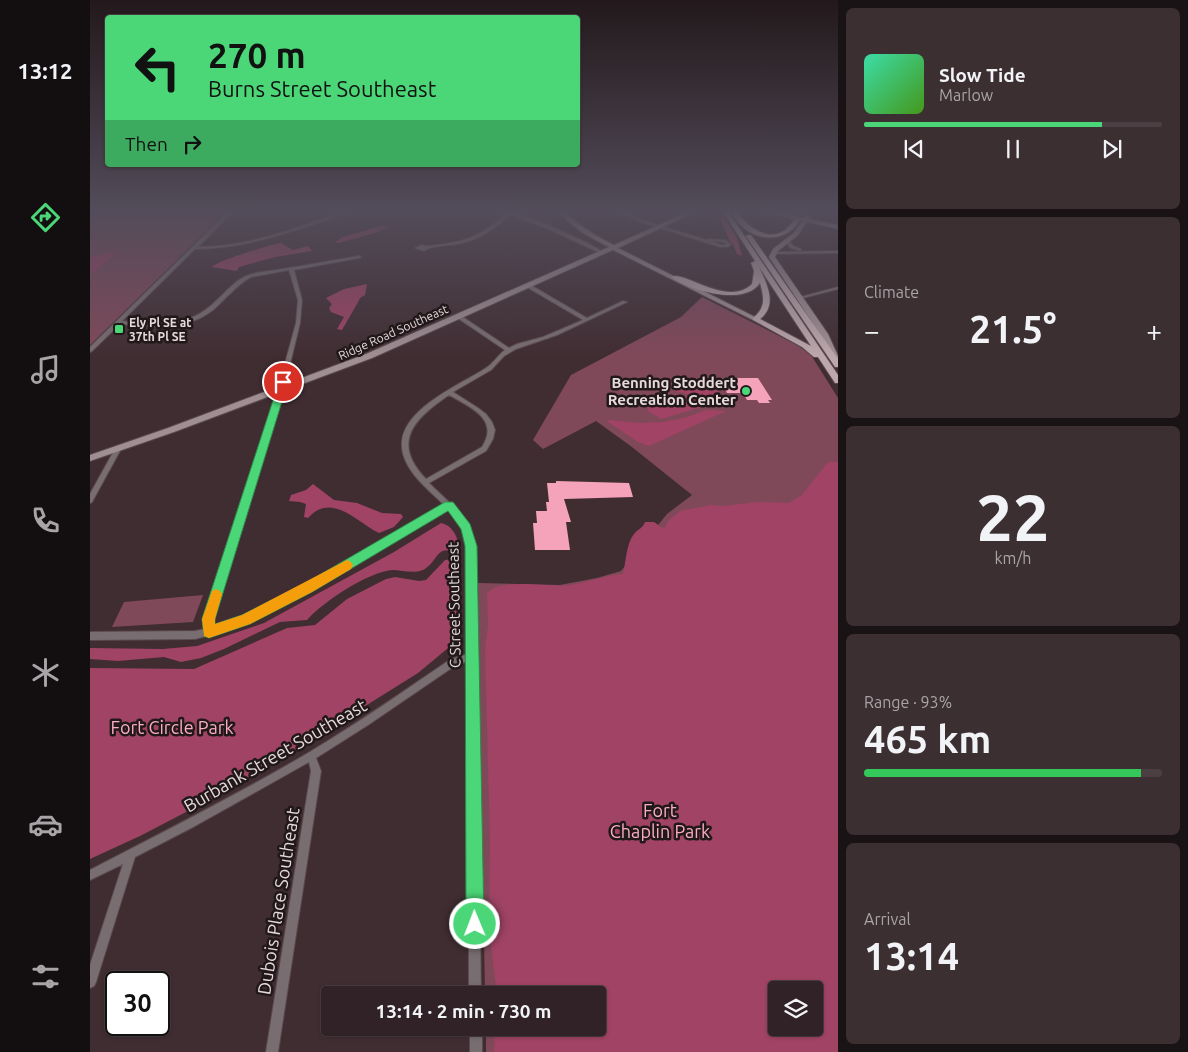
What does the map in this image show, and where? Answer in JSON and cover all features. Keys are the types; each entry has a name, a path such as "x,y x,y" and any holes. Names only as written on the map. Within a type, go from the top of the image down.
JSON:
{"main road":[{"name":"Ridge Road Southeast","path":"90,458 281,390 369,356 585,259"},
{"path":"638,259 805,345 835,366"},
{"path":"751,259 766,291 767,298 763,312 755,319"},
{"path":"757,259 835,366"},
{"path":"764,259 835,366"},
{"path":"774,259 824,334 838,381"},
{"path":"674,277 710,290 735,293 747,291 754,287 758,279 757,271"}],"street":[{"path":"90,350 183,259"},
{"path":"119,322 160,326 187,321 208,311 233,286 258,273 346,259"},
{"path":"209,632 208,619 281,390 300,312 300,300 291,268"},
{"path":"527,285 586,320"},
{"path":"799,298 838,288"},
{"name":"C Street Southeast","path":"476,986 471,546 466,527 449,505 426,482 408,460 405,437 409,427 419,414 490,368 498,358 511,350 625,302"},
{"path":"461,315 511,350"},
{"path":"426,482 484,449 490,442 492,433 491,423 486,416 450,393"},
{"path":"90,500 118,449"},
{"path":"90,636 195,635 245,620 300,592 449,505"},
{"name":"Burbank Street Southeast","path":"90,875 192,823 311,756 454,662 472,656"},
{"name":"Dubois Place Southeast","path":"272,1052 316,771 311,756"},
{"path":"90,982 131,854"},
{"path":"476,1036 476,1052"}],"green space":[{"path":"90,259 178,259 90,345"},
{"path":"90,259 109,259 90,275"},
{"path":"228,259 267,259 239,267 237,271 212,267"},
{"path":"367,284 365,295 360,298 342,330 337,329 344,317 331,312 329,308 332,304 326,298 344,289"},
{"name":"Fort Chaplin Park","path":"702,297 797,345 811,355 838,398 838,1052 486,1052 486,1036 606,1036 606,986 485,986 478,583 560,585 621,571 667,514 692,495 596,421 543,449 533,440 571,375 681,317"},
{"path":"700,377 711,378 725,407 708,406 695,396 675,391"},
{"path":"677,394 693,398 705,406 661,419 648,411 647,403 655,397"},
{"path":"706,410 726,411 649,446 638,442 608,422 608,420 640,423 663,422 684,418"},
{"name":"Fort Chaplin Park","path":"828,462 838,462 838,1052 494,1052 495,1036 606,1036 606,986 496,986 489,930 490,839 485,649 488,626 487,593 503,585 561,586 623,574 629,543 634,534 645,522 654,522 664,529 669,520 680,511 711,505 723,506 759,502 789,503 802,495"},
{"path":"313,484 334,500 357,503 382,513 401,514 403,517 394,527 379,533 335,508 317,510 308,518 304,517 306,504 289,501 291,495 306,490"},
{"path":"441,523 450,527 453,531 459,544 460,554 446,550 438,554 428,567 423,570 411,572 392,570 371,576 346,589 307,620 280,622 224,649 201,658 181,662 164,657 118,661 90,659 90,648 163,649 197,646 264,623 394,552"},
{"name":"Fort Circle Park","path":"445,560 458,560 460,564 459,633 453,644 418,673 295,750 213,798 140,836 90,859 90,668 194,669 287,628 315,625 347,599 386,579 395,577 419,581 426,580"},
{"path":"203,595 193,622 112,627 124,602"}],"building":[{"name":"Benning Stoddert Recreation Center","path":"720,378 758,378 772,400 768,400 770,403 759,403 757,400 747,400 743,393 727,393"},
{"path":"556,481 629,483 633,497 564,499 571,522 566,522 570,550 535,550 533,523 537,523 536,511 547,511 546,502 549,502 547,483 556,483"}],"slow traffic":[{"path":"216,594 208,619 209,632 245,620 308,588 347,565"}],"place":[{"name":"Ely Pl SE at 37th Pl SE","path":"119,329"},
{"name":"Benning Stoddert Recreation Center","path":"746,391"}],"route":[{"path":"283,382 208,619 209,632 245,620 308,588 449,505 466,527 471,546 475,924"}]}
